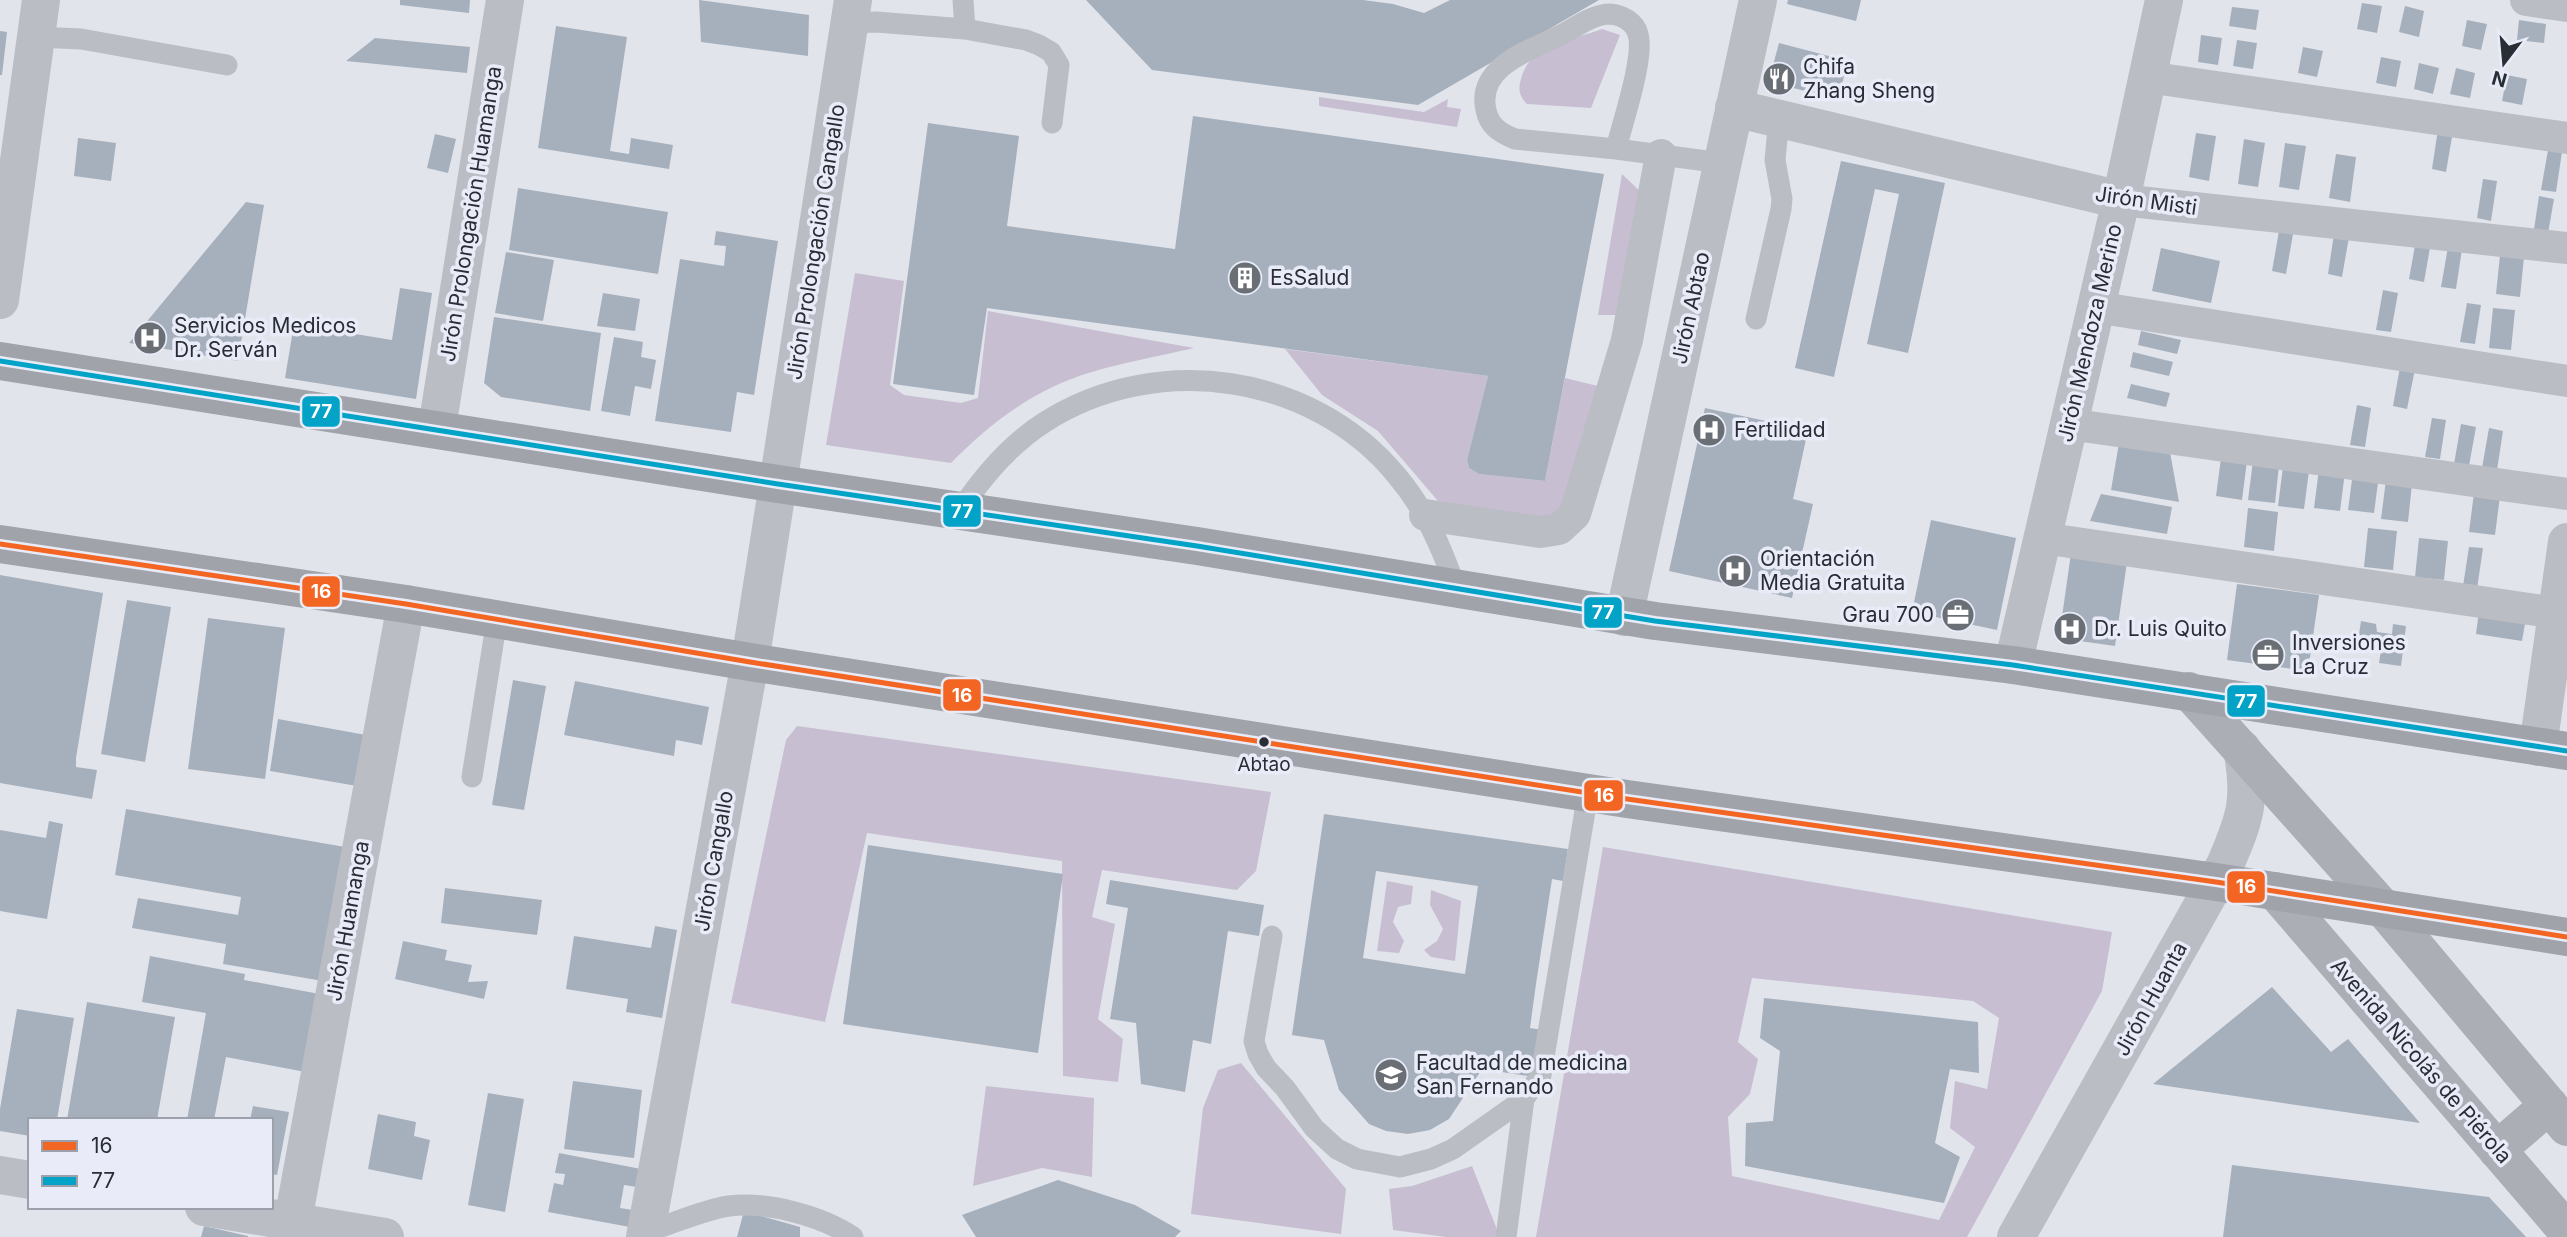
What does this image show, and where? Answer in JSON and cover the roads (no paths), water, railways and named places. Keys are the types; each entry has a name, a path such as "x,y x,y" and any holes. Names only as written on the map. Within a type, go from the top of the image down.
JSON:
{"main road":[{"path":"0,361 437,428 776,496 961,509 1625,617 2013,665 2552,749"},
{"path":"0,544 497,620 752,650 1588,793 2221,874 2275,891 2372,896 2567,937"},
{"path":"2189,691 2372,896 2558,1116 2497,1150"},
{"name":"Avenida Nicolás de Piérola","path":"2275,891 2567,1231"}],"street":[{"name":"Jirón Prolongación Huamanga","path":"437,428 505,0"},
{"name":"Jirón Abtao","path":"1625,617 1758,0"},
{"name":"Jirón Mendoza Merino","path":"2013,665 2121,200 2164,0"},
{"path":"2526,0 2567,6"},
{"name":"Jirón Prolongación Cangallo","path":"776,496 852,11"},
{"path":"0,300 13,113 39,18"},
{"path":"2147,77 2567,138"},
{"name":"Jirón Misti","path":"1734,108 2121,200 2567,248"},
{"path":"1425,515 1539,532 1559,529 1576,514 1627,340 1661,155"},
{"path":"2095,307 2567,381"},
{"path":"2068,424 2567,494"},
{"name":"Jirón Cangallo","path":"646,1234 752,650 776,496"},
{"path":"2042,538 2557,613"},
{"path":"2552,749 2557,613 2567,542"},
{"name":"Jirón Huamanga","path":"291,1229 406,604"},
{"name":"Jirón Huanta","path":"2016,1237 2221,874 2239,835 2246,806 2248,780 2233,739"},
{"path":"0,1175 28,1180"},
{"path":"212,1209 291,1229 385,1237"}],"lane":[{"path":"963,0 965,29"},
{"path":"852,11 876,22 965,29 1026,40 1051,52 1059,65 1052,123"},
{"path":"1616,149 1640,47 1636,28 1621,16 1598,16 1500,67 1488,84 1486,113 1501,134 1514,139 1722,163"},
{"path":"39,18 81,39 227,65"},
{"path":"1756,319 1781,209 1782,199 1775,160 1779,118"},
{"path":"961,509 980,481 1007,451 1044,422 1097,396 1131,386 1178,379 1225,381 1274,392 1320,412 1361,440 1388,466 1425,515 1456,589"},
{"path":"472,777 497,620"},
{"path":"1272,936 1254,1041 1266,1068 1285,1088 1314,1128 1336,1149 1357,1159 1401,1167 1431,1159 1453,1149 1524,1100 1541,1075 1588,793"},
{"path":"1506,1237 1524,1100"},
{"path":"646,1234 727,1206 750,1205 813,1216 835,1225 853,1237"}],"place":[{"name":"Chifa Zhang Sheng","path":"1779,79"},
{"name":"EsSalud","path":"1245,278"},
{"name":"Servicios Medicos Dr. Serván","path":"150,338"},
{"name":"Fertilidad","path":"1709,430"},
{"name":"Orientación Media Gratuita","path":"1735,571"},
{"name":"Grau 700","path":"1958,615"},
{"name":"Dr. Luis Quito","path":"2070,629"},
{"name":"Inversiones La Cruz","path":"2268,655"},
{"name":"Abtao","path":"1264,742"},
{"name":"Facultad de medicina San Fernando","path":"1391,1075"}]}
